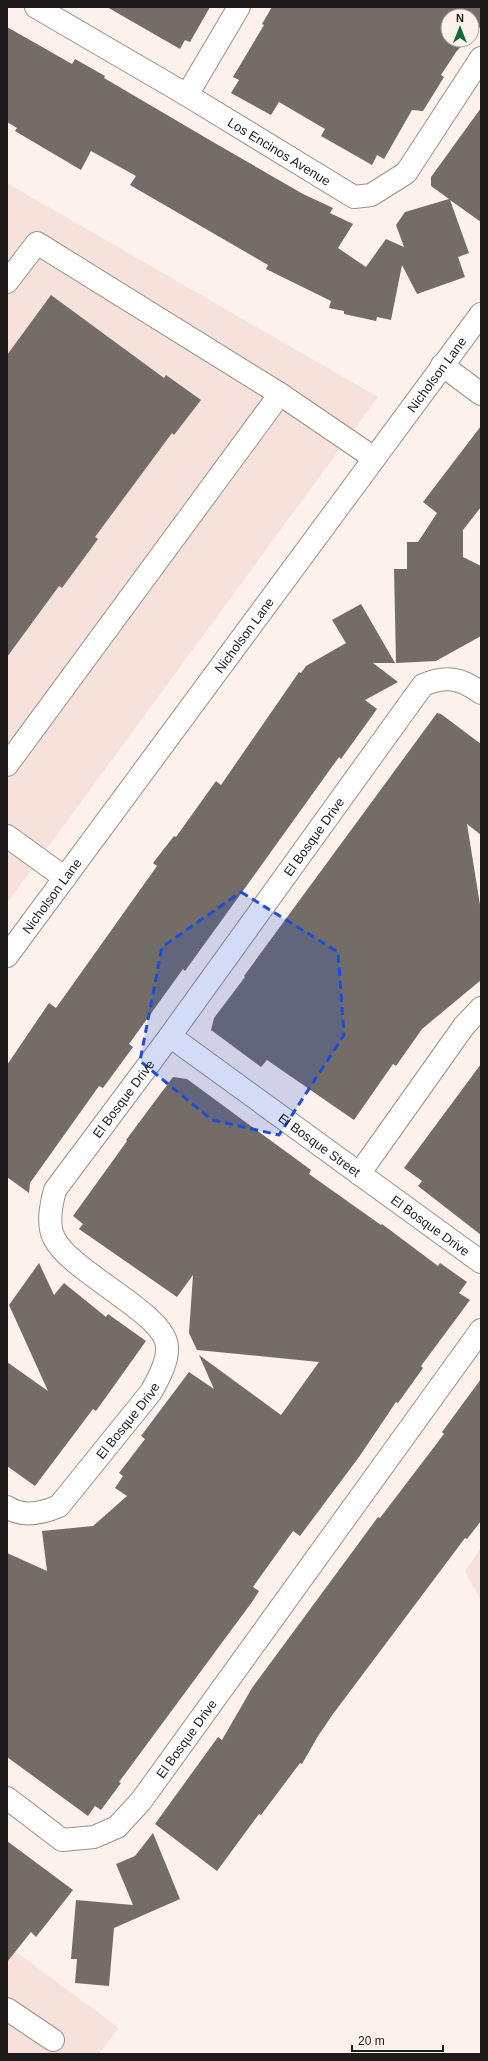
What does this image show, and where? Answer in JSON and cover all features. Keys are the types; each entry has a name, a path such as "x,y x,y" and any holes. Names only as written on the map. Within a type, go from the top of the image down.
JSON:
{"street":[{"name":"Los Encinos Avenue","path":"36,7 186,95 354,197 371,195 406,173 481,58"},
{"path":"186,95 239,7"},
{"path":"7,282 37,242 280,394 374,458"},
{"name":"Nicholson Lane","path":"7,956 481,314"},
{"path":"442,366 481,394"},
{"path":"7,765 280,394"},
{"name":"El Bosque Drive","path":"7,1507 28,1514 45,1512 59,1506 151,1392 162,1373 167,1346 158,1326 71,1258 54,1238 50,1209 54,1190 170,1036 423,685 434,681 451,679 468,683 481,693"},
{"path":"7,836 65,878"},
{"name":"El Bosque Street","path":"170,1036 359,1174 464,1026 481,1008"},
{"name":"El Bosque Drive","path":"359,1174 481,1262"},
{"name":"El Bosque Drive","path":"7,1798 62,1840 94,1837 117,1827 141,1801 481,1330"},
{"path":"7,2009 53,2040"}],"highlighted area":[{"path":"241,892 338,952 344,1035 279,1135 212,1120 140,1061 162,947"}],"shaded area":[{"path":"7,183 378,397 7,903"},
{"path":"481,1548 481,1601 465,1571"},
{"path":"7,1945 119,2028 99,2054 7,2054"}],"building":[{"path":"107,7 210,7 190,42 185,40 180,49"},
{"path":"272,7 481,7 480,27 480,8 440,8 440,48 460,48 441,75 444,77 423,111 412,110 384,159 377,155 372,165 321,136 325,129 279,102 271,115 231,93 239,80 233,77 264,25 262,24"},
{"path":"7,27 72,64 75,59 105,76 104,78 303,194 333,208 330,213 353,224 338,248 366,267 386,239 404,247 396,225 405,212 449,199 431,186 431,177 481,108 481,222 450,200 469,253 458,257 465,277 417,294 402,265 391,320 377,317 376,321 344,314 344,311 329,308 331,301 266,269 268,265 130,185 136,176 91,151 81,170 15,131 17,128 7,122"},
{"path":"51,295 164,378 166,375 201,400 174,435 172,433 95,537 98,539 62,588 59,586 7,657 7,355"},
{"path":"481,426 481,507 463,530 463,557 481,566 481,636 436,661 396,663 394,569 407,569 407,542 418,542 437,513 423,502"},
{"path":"361,604 395,663 373,663 398,682 365,700 377,709 341,759 339,757 185,971 183,969 129,1044 133,1047 103,1088 99,1086 30,1183 29,1193 7,1177 7,1065 49,1003 56,1008 157,866 153,863 174,836 176,837 216,781 221,785 299,672 301,673 306,666 346,643 332,620"},
{"path":"437,713 441,714 481,744 481,835 467,824 481,911 481,980 422,1029 396,1066 393,1064 354,1120 267,1060 261,1067 211,1030 214,1018"},
{"path":"481,1064 481,1235 418,1186 422,1181 404,1168"},
{"path":"173,1077 187,1079 311,1170 309,1174 381,1225 382,1224 438,1266 440,1263 467,1282 459,1293 470,1300 421,1366 423,1368 398,1403 396,1402 359,1457 300,1536 293,1531 253,1587 259,1591 252,1602 119,1782 121,1783 101,1810 95,1806 88,1816 7,1757 7,1553 47,1571 42,1531 93,1526 127,1496 115,1488 123,1476 119,1473 145,1439 141,1436 189,1372 214,1389 199,1355 281,1415 319,1362 197,1350 189,1333 193,1275 177,1297 79,1229 83,1224 73,1216 127,1141 126,1140"},
{"path":"39,1263 54,1295 64,1283 106,1317 108,1314 146,1341 96,1411 93,1409 35,1486 7,1466 7,1362 48,1391 9,1305"},
{"path":"481,1379 481,1521 467,1539 465,1538 333,1714 302,1764 300,1763 261,1815 259,1814 217,1871 155,1824 218,1737 222,1740 252,1688 378,1517 380,1518 444,1434 442,1432"},
{"path":"153,1833 180,1899 114,1928 109,1986 75,1983 77,1959 71,1959 76,1900 133,1905 116,1864 135,1856"},
{"path":"7,1841 73,1890 36,1937 31,1932 7,1962"}]}
